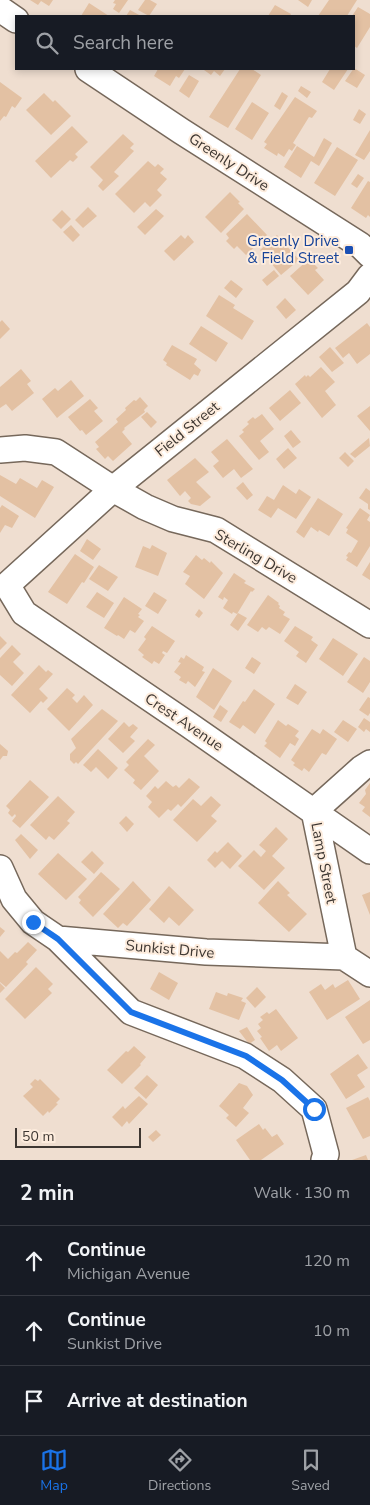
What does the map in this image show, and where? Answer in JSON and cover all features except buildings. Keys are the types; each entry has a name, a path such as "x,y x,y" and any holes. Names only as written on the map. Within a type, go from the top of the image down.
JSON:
{"street":[{"path":"0,10 15,19"},
{"name":"Greenly Drive","path":"90,70 181,131 360,245 370,255"},
{"name":"Field Street","path":"7,585 113,489 358,292 370,276"},
{"name":"Sterling Drive","path":"0,450 25,448 56,452 113,489 145,507 173,519 216,530 370,625"},
{"name":"Crest Avenue","path":"7,585 24,613 370,851"},
{"name":"Lamp Street","path":"344,957 314,811 370,763"},
{"name":"Sunkist Drive","path":"0,868 14,898 33,922 58,939 206,952 344,957"},
{"path":"58,939 131,1012 246,1056 282,1080 314,1109 326,1154 324,1160"},
{"path":"344,957 370,974"}],"place":[{"name":"Greenly Drive & Field Street","path":"349,250"}],"route":[{"path":"33,922 58,939 131,1012 246,1056 282,1080 314,1109"}]}
